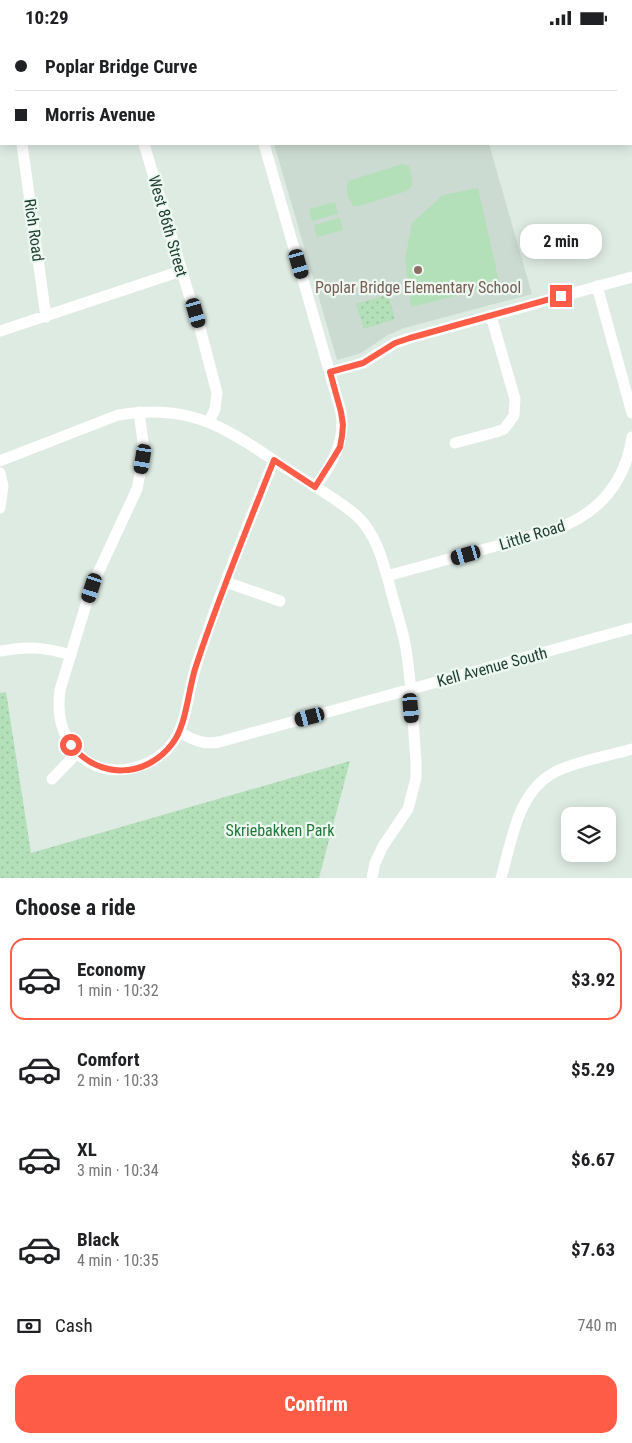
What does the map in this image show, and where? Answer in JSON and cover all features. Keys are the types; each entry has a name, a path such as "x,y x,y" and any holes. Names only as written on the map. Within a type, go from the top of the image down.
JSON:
{"street":[{"name":"Rich Road","path":"22,145 46,317"},
{"name":"West 86th Street","path":"144,145 198,318 216,385 217,401 209,422"},
{"path":"264,145 330,372 343,425 340,447 315,487"},
{"path":"0,331 182,271"},
{"path":"330,372 363,363 395,343 410,338 632,277"},
{"path":"597,286 632,413"},
{"path":"455,443 504,429 514,416 515,399 491,316"},
{"path":"139,412 143,459 137,489 92,588 60,690 58,705 59,719 64,733 77,753 94,765 122,771 137,769 162,755 172,744 179,732 195,667 274,460"},
{"path":"0,461 118,415 139,412 178,413 209,422 246,441 358,517 377,543 406,649 416,763 416,778 408,809 383,846 375,863 372,878"},
{"name":"Little Road","path":"387,577 554,530 571,523 602,501 614,487 630,452 632,437"},
{"path":"0,473 3,486 0,508"},
{"path":"226,582 280,601"},
{"name":"Kell Avenue South","path":"179,732 194,740 211,743 632,628"},
{"path":"0,651 39,647 71,655"},
{"path":"501,878 519,816 532,791 542,781 555,772 568,767 632,749"},
{"path":"52,779 77,753"}],"shaded area":[{"name":"Poplar Bridge Elementary School","path":"274,145 489,145 532,294 404,328 388,335 361,353 337,360"}],"green space":[{"path":"402,164 409,166 412,176 411,186 407,191 359,206 352,204 347,191 348,181"},
{"path":"478,188 499,281 494,286 411,307 405,259 412,223 443,195"},
{"path":"335,202 338,214 312,221 309,209"},
{"path":"340,218 343,230 317,237 314,225"},
{"path":"386,295 389,297 395,319 364,329 356,304"},
{"name":"Skriebakken Park","path":"6,692 31,853 350,761 319,878 0,878 0,693"}],"place":[{"name":"Poplar Bridge Elementary School","path":"418,270"}],"route":[{"path":"71,745 77,753 94,765 122,771 137,769 150,763 162,755 172,744 179,732 188,692 205,639 274,460 315,487 340,447 343,425 330,372 363,363 395,343 410,338 561,296"}]}
